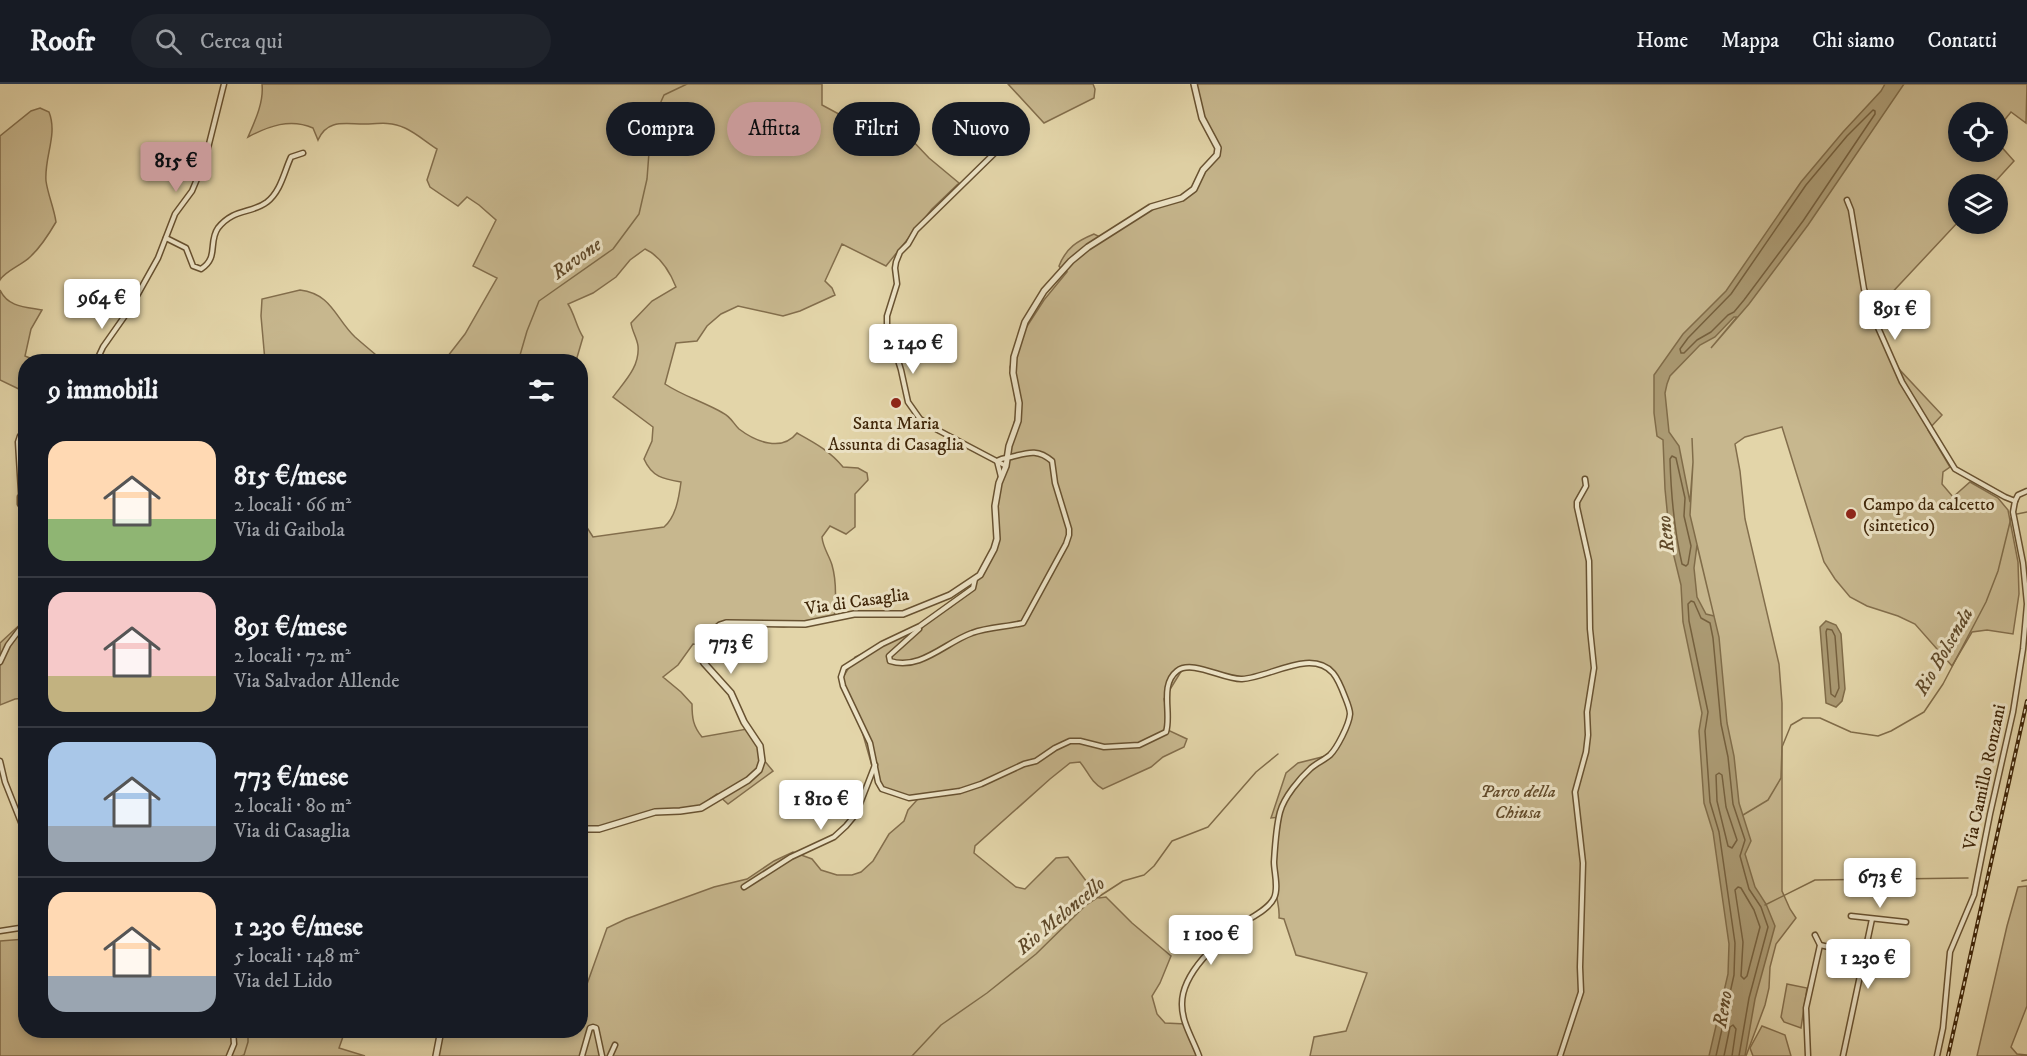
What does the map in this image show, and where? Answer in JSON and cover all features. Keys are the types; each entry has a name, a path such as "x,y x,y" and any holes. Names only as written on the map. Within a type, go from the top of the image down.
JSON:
{"street":[{"path":"100,354 129,310 158,258 175,214 192,191 206,160 224,84"},
{"name":"Via di Casaglia","path":"588,829 610,827 654,812 701,808 748,780 759,770 762,761 760,746 744,722 731,693 700,656 707,636 720,625 805,624 854,614 903,614 950,595 980,575 997,539 995,506 1009,446 1018,421 1019,403 1013,373 1014,357 1025,322 1044,291 1071,261 1088,247 1151,207 1182,198 1194,189 1203,170 1217,155 1218,148 1202,118 1194,84"},
{"path":"166,238 186,248 193,266 201,269 208,264 217,230 229,217 267,202 282,182 291,158 303,153"},
{"path":"992,156 916,230 900,252 895,268 897,284 887,316 887,325 908,402 920,419 1006,466"},
{"path":"1847,200 1851,210 1864,289 1869,305 1902,382 1954,469 2015,501 2018,495 2027,491"},
{"path":"975,579 974,588 921,626 889,657 890,661 897,664 923,659 971,633 1023,623 1066,544 1069,533 1055,483 1052,461 1034,451 1003,457 997,461"},
{"path":"997,461 1001,477"},
{"path":"1560,1056 1582,984 1580,967 1583,863 1575,792 1587,744 1587,712 1594,668 1590,629 1589,561 1577,507 1577,502 1586,486 1585,479"},
{"name":"Via Camillo Ronzani","path":"1937,1056 1943,1028 1950,952 1974,895 2013,712 2023,650 2027,604 2023,562 2013,512 2015,501"},
{"path":"921,626 882,644 844,668 841,677 843,686 870,742 878,782 882,789 909,798 960,791 981,784 1024,764 1036,761 1054,748 1070,741 1104,747 1120,747 1139,745 1160,736 1166,732 1168,726 1169,683 1173,674 1182,668 1200,669 1230,678 1242,679 1300,664 1318,663 1334,675 1350,716 1331,754 1306,773 1282,806 1275,855 1275,896 1268,906 1234,930 1209,952 1190,978 1185,990 1182,1006 1184,1019 1199,1056"},
{"path":"0,662 18,632"},
{"path":"0,761 5,782 18,815"},
{"path":"744,887 792,857 834,837 846,826 856,814 875,765"},
{"path":"1851,916 1906,922"},
{"path":"1843,1056 1872,919"},
{"path":"0,931 18,928"},
{"path":"1808,1056 1806,1008 1820,945 1815,935"},
{"path":"1820,945 1864,955"},
{"path":"588,1035 590,1028 593,1026 596,1028 603,1056"},
{"path":"229,1056 234,1044 234,1038"},
{"path":"435,1056 439,1038"},
{"path":"582,1056 587,1038"},
{"path":"610,1056 615,1045"}],"green space":[{"path":"262,84 822,84 822,105 833,111 833,156 920,156 920,149 959,183 932,209 886,266 842,244 825,281 835,295 783,316 738,306 721,314 707,326 697,341 676,343 665,384 726,415 739,429 761,441 777,444 791,439 797,433 827,452 843,467 858,468 867,473 868,480 855,494 855,527 846,534 830,526 822,537 835,578 834,619 784,627 736,624 721,626 712,633 704,645 693,644 678,665 663,677 692,704 694,722 702,737 747,729 761,746 763,759 773,771 728,804 717,794 697,808 660,810 609,825 588,827 588,529 593,537 664,527 676,506 681,482 659,476 647,465 644,459 652,441 653,427 613,397 630,374 638,354 631,323 652,301 676,287 668,270 660,260 645,249 630,260 616,277 593,293 568,304 583,337 578,354 449,354 465,334 497,278 473,266 496,220 467,197 458,206 430,187 427,180 437,149 413,132 387,123 339,124 327,128 318,140 313,128 288,124 272,127 248,137 260,104"},
{"path":"1008,84 1093,84 1095,89 1094,98 1044,123 1030,108 1030,102 1025,102"},
{"name":"Parco della Chiusa","path":"1194,84 2027,84 2026,123 2011,112 2008,116 2008,102 1948,102 1948,162 2008,162 2008,154 2014,161 2002,174 1948,174 1948,233 1872,314 1899,369 1942,415 1928,430 1950,467 1943,472 1942,484 1953,497 1970,482 1998,498 2008,510 2018,562 2019,594 2013,634 1987,630 1972,632 1952,666 1915,624 1850,597 1824,562 1782,427 1745,437 1735,444 1745,519 1779,664 1782,703 1782,891 1796,918 1776,944 1770,967 1765,1005 1746,1056 1310,1056 1314,1037 1346,1031 1367,973 1296,955 1284,919 1279,918 1276,871 1281,817 1271,818 1286,773 1298,763 1330,755 1350,717 1342,691 1329,668 1314,661 1241,681 1207,669 1182,670 1164,699 1169,724 1159,735 1168,730 1187,739 1184,747 1163,757 1151,767 1103,789 1092,780 1080,762 1070,763 975,846 974,853 1016,887 1025,889 1056,858 1068,857 1099,898 1106,897 1171,956 1152,996 1157,1014 1165,1023 1186,1024 1199,1056 436,1056 440,1038 588,1038 588,981 607,928 626,919 714,887 747,879 774,861 793,852 812,859 821,870 837,875 852,875 861,872 873,861 889,834 904,821 908,810 917,800 885,792 884,788 878,787 860,724 842,679 855,657 900,637 951,607 976,581 999,537 993,518 1017,410 1010,367 1022,334 1044,300 1067,272 1059,266 1065,254 1082,239 1094,234 1104,239 1127,221 1190,193 1196,178 1219,154 1197,110"},
{"path":"40,108 49,112 51,121 46,181 56,222 34,253 0,280 0,136 31,111"},
{"path":"0,290 3,296 12,303 42,310 31,329 25,354 18,354 18,389 0,380"},
{"path":"300,290 311,292 326,302 348,330 375,354 264,354 262,299"},
{"path":"18,626 18,699 0,705 0,643"},
{"path":"2027,886 2027,1006 2011,1047 2017,1054 2027,1056 1977,1056 2018,887"},
{"path":"18,940 18,1038 343,1038 339,1048 365,1056 0,1056 0,941"},
{"path":"1787,984 1807,988 1801,1028 1784,1022 1781,1017"},
{"path":"1762,1026 1785,1035 1791,1056 1753,1056 1750,1048"}],"water":[{"name":"Reno","path":"1885,84 1904,84 1808,225 1749,304 1711,348 1737,317 1734,317 1715,337 1700,345 1670,376 1665,393 1669,432 1679,446 1690,502 1693,462 1690,515 1719,637 1727,723 1734,756 1739,803 1751,841 1745,854 1755,887 1766,904 1775,926 1755,999 1745,1056 1709,1056 1728,974 1729,944 1713,832 1704,803 1699,731 1702,713 1683,622 1681,585 1670,540 1663,440 1657,436 1654,413 1654,375 1683,334 1726,291 1801,182 1843,132","holes":["1697,545 1714,616 1706,614 1697,597 1694,568"]},
{"path":"1826,621 1836,625 1841,634 1845,689 1842,701 1836,707 1826,703 1820,627"}],"waterway":[{"name":"Ravone","path":"520,354 539,301 613,249 639,214 647,179 650,139 655,115 664,95 687,84"},
{"name":"Rio Bolsenda","path":"2017,514 2027,512"},
{"name":"Rio Bolsenda","path":"1743,815 1768,800 1781,778 1782,747 1791,725 1803,718 1820,718 1851,732 1878,736 1924,712 1943,684 1986,602 1998,571 2011,518"},
{"name":"Rio Meloncello","path":"912,1056 941,1025 987,993 1036,954 1086,905 1123,881 1144,875 1154,866 1172,841 1208,827 1256,772 1278,754"},
{"path":"1765,905 1815,880 1968,878"},
{"path":"2022,881 2027,880"},
{"name":"Ravone","path":"241,1056 244,1055 248,1038"}],"railway":[{"path":"1948,1056 2027,701"}],"place":[{"name":"Santa Maria Assunta di Casaglia","path":"896,403"},
{"name":"Campo da calcetto (sintetico)","path":"1851,514"}]}
